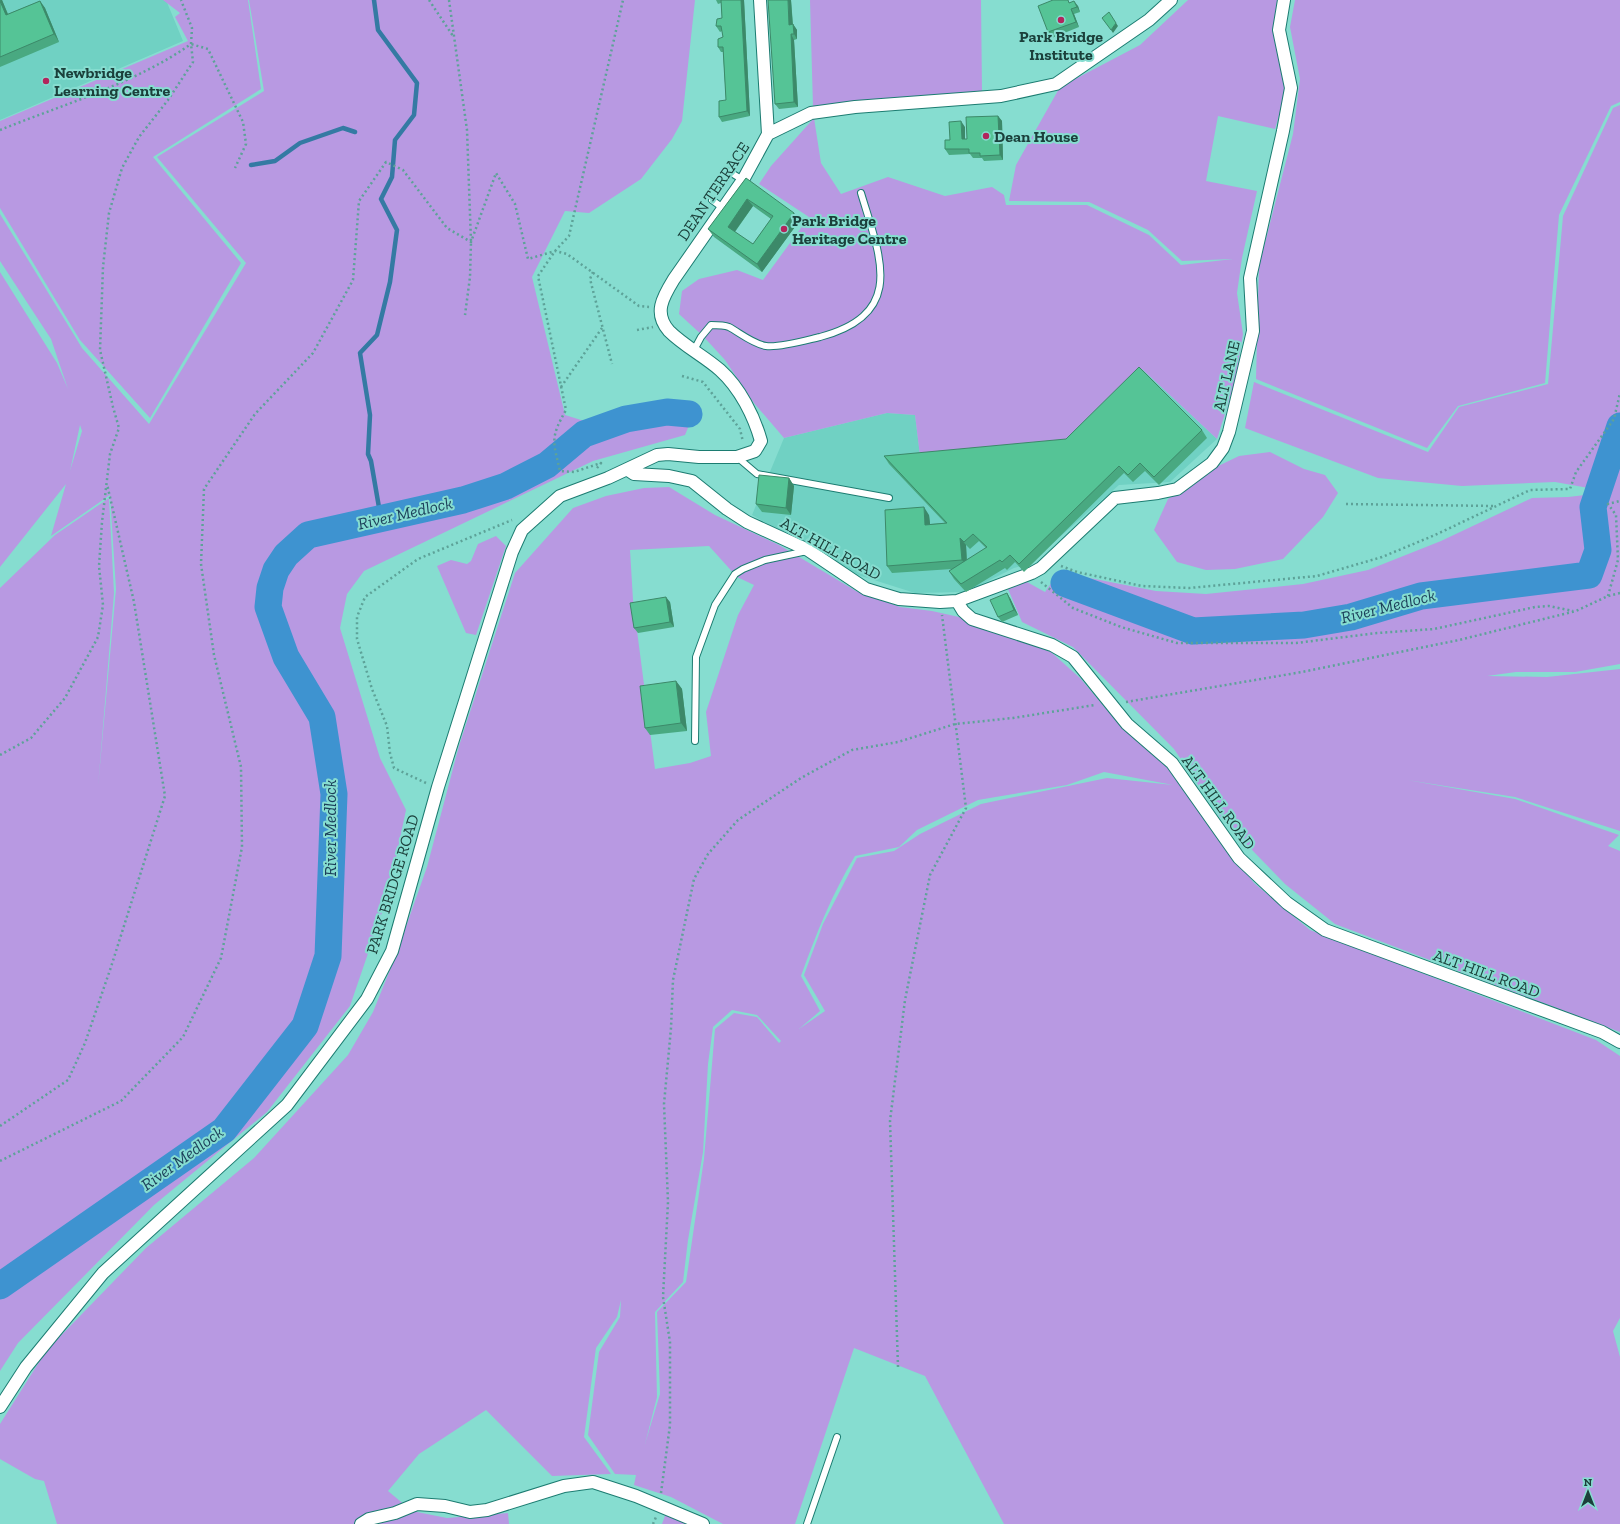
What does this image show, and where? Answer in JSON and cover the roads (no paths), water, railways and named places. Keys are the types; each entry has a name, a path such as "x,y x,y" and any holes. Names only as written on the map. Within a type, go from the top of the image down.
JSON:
{"street":[{"path":"760,0 768,134"},
{"name":"DEAN TERRACE","path":"694,350 674,337 663,325 660,308 664,295 743,180 768,134 811,113 855,107 1001,96 1056,84 1149,20 1171,0"},
{"name":"ALT LANE","path":"957,601 1032,573 1048,562 1064,544 1115,498 1158,493 1177,489 1212,464 1223,448 1229,432 1253,331 1250,278 1283,131 1291,88 1279,30 1284,0"},
{"path":"628,470 657,455 668,454 699,457 737,457 755,451 761,441 755,419 721,370 694,350"},
{"name":"ALT HILL ROAD","path":"628,470 634,474 668,476 692,481 727,509 747,522 808,550 866,588 900,599 940,602 957,601 963,611 972,619 1052,645 1073,657 1127,724 1172,763 1239,858 1287,903 1325,930 1602,1032 1620,1042"},
{"name":"PARK BRIDGE ROAD","path":"0,1407 26,1366 103,1273 287,1105 367,999 392,951 438,787 512,552 522,530 560,496 628,470"},
{"path":"366,1522 417,1504 445,1506 470,1512 487,1510 564,1486 593,1482 660,1505 703,1524"}],"lane":[{"path":"728,171 743,180"},
{"path":"694,350 701,337 711,325 728,327 766,346 799,342 834,333 866,316 878,294 881,268 861,194"},
{"path":"712,200 724,208"},
{"path":"737,457 757,474 889,498"},
{"path":"695,741 696,657 715,605 735,574 743,569 766,560 808,550"},
{"path":"807,1524 837,1438"}],"waterway":[{"path":"374,0 378,30 417,83 414,115 395,140 392,177 381,199 397,230 390,282 377,335 360,353 370,415 368,454 371,461 381,519"},
{"path":"251,165 275,161 300,143 343,128 355,132"},
{"name":"River Medlock","path":"0,1286 224,1130 305,1026 328,956 334,794 322,717 286,657 268,607 270,588 276,570 286,555 308,535 463,500 506,486 547,465 584,434 626,419 667,412 689,414"},
{"name":"River Medlock","path":"1064,583 1193,631 1304,625 1351,617 1421,596 1589,575 1598,550 1593,507 1620,426"}],"place":[{"name":"Park Bridge Institute","path":"1061,20"},
{"name":"Newbridge Learning Centre","path":"46,81"},
{"name":"Dean House","path":"986,136"},
{"name":"Park Bridge Heritage Centre","path":"784,229"}]}
